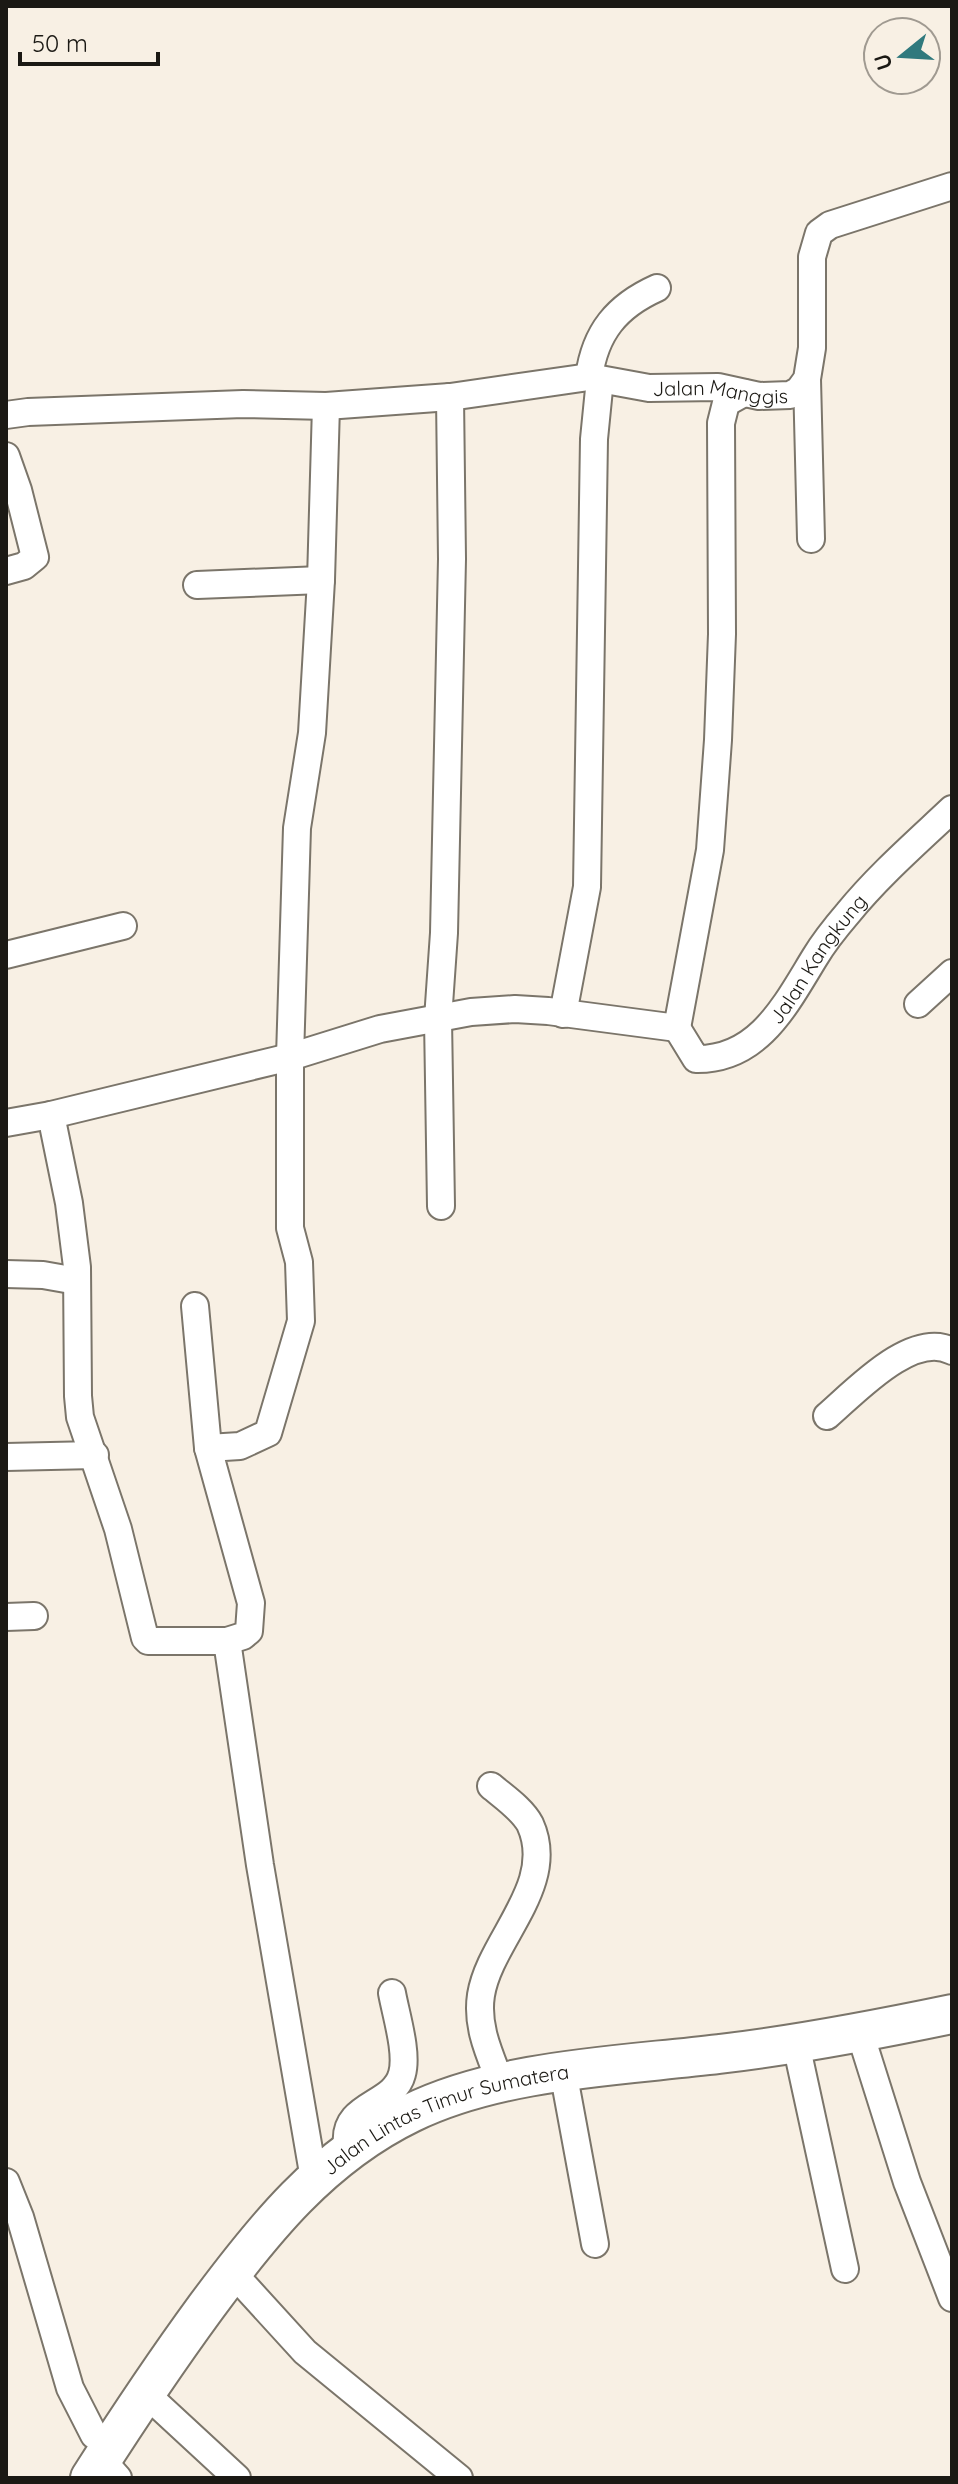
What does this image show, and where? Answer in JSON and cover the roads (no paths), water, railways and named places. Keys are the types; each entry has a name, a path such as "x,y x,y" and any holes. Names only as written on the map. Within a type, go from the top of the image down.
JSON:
{"highway":[{"name":"Jalan Lintas Timur Sumatera","path":"106,2464 145,2393 232,2272 283,2209 314,2179 355,2147 412,2113 501,2084 563,2071 796,2044 952,2014"}],"street":[{"name":"Jalan Manggis","path":"6,415 243,404 326,406 450,397 592,378 649,388 718,387 771,397 790,395 799,390 807,379 812,348 810,272 819,233 830,225 952,186"},
{"path":"563,1014 587,887 594,439 599,389 592,378 591,361 608,324 631,300 657,288"},
{"path":"807,379 811,539"},
{"path":"6,1123 290,1057 380,1029 471,1012 515,1009 677,1028 710,850 716,771 722,634 721,423 726,403 744,393"},
{"path":"441,1206 438,1019 444,933 452,574 450,397"},
{"path":"208,1448 240,1446 268,1433 301,1321 299,1262 290,1228 290,1057 297,828 312,733 321,580 326,406"},
{"path":"6,456 35,557 24,566 6,571"},
{"path":"197,585 321,580"},
{"name":"Jalan Kangkung","path":"677,1028 696,1059 732,1053 756,1039 788,1002 849,911 952,809"},
{"path":"6,955 123,926"},
{"path":"918,1004 952,973"},
{"path":"51,1115 69,1203 77,1281 80,1417 118,1529 148,1641 227,1641 249,1631 251,1603 208,1448 195,1306"},
{"path":"6,1274 43,1275 77,1281"},
{"path":"827,1416 877,1372 897,1359 932,1347 952,1351"},
{"path":"6,1457 95,1455"},
{"path":"6,1617 34,1616"},
{"path":"227,1641 258,1851 314,2179"},
{"path":"491,1786 522,1813 530,1825 536,1866 525,1898 487,1971 481,1995 479,2015 483,2038 501,2084"},
{"path":"355,2147 347,2143 346,2135 351,2121 395,2088 401,2077 403,2057 392,1993"},
{"path":"860,2033 907,2182 952,2298"},
{"path":"796,2044 845,2269"},
{"path":"563,2071 595,2244"},
{"path":"6,2182 20,2217 70,2388 106,2464"},
{"path":"232,2272 305,2352 459,2478"},
{"path":"145,2393 237,2478"}]}
